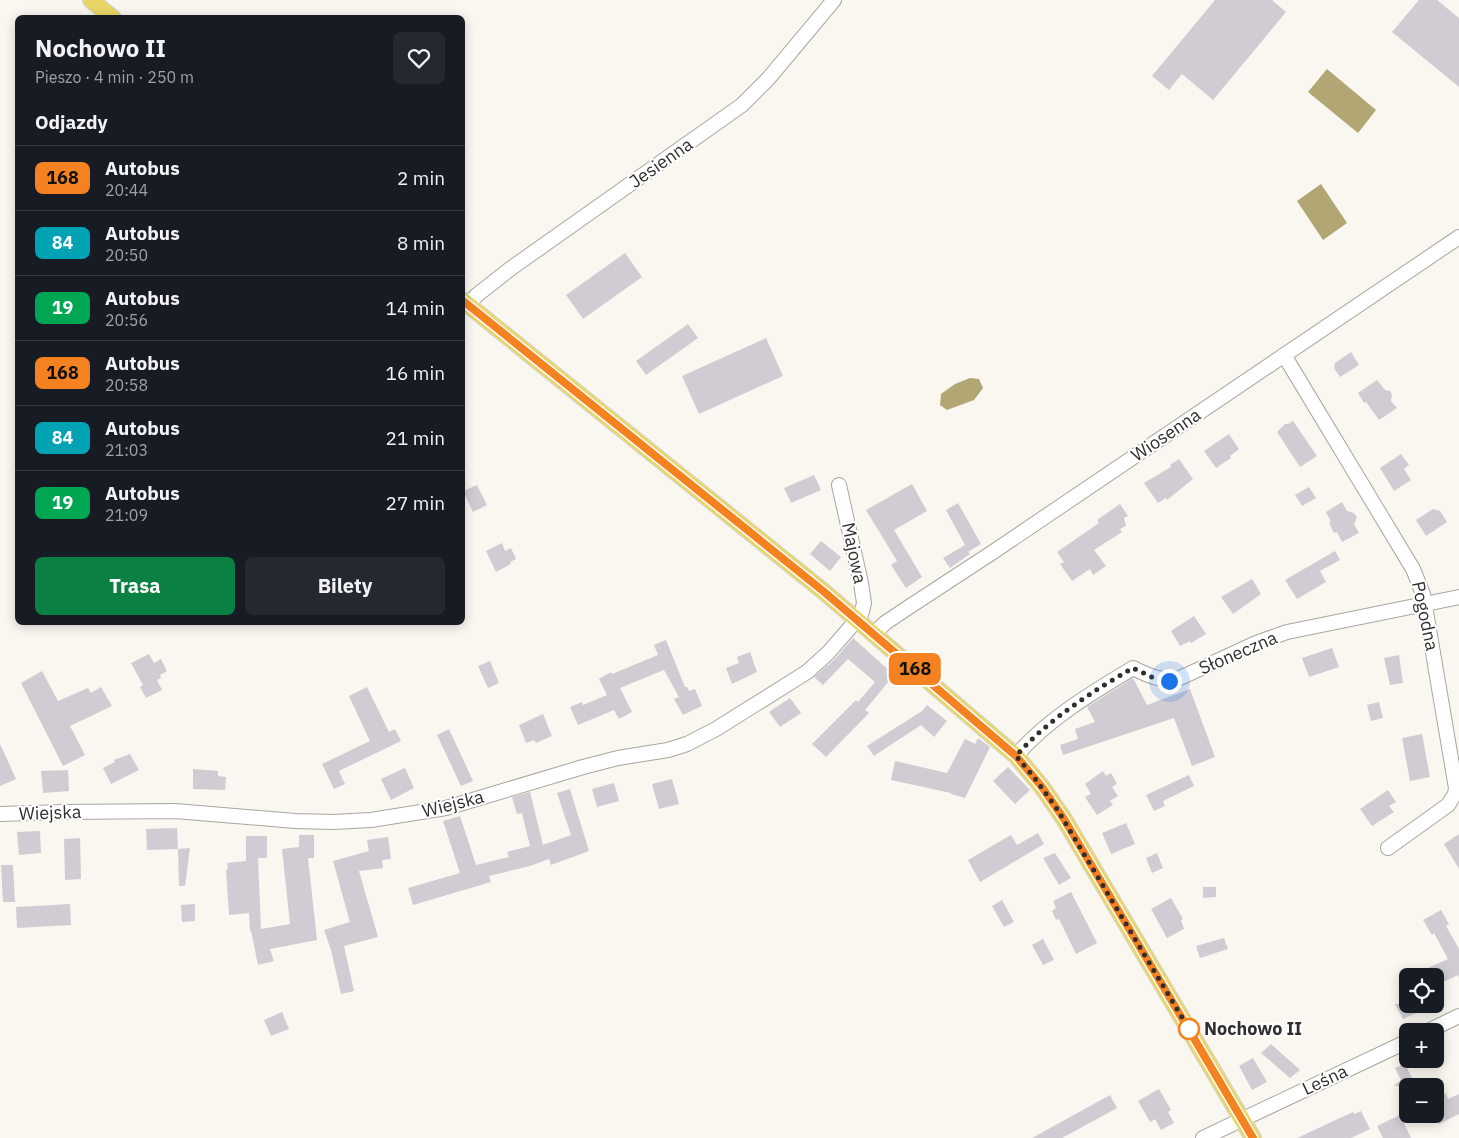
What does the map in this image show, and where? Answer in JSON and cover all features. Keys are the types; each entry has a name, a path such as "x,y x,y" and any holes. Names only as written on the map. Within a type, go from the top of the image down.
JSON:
{"main road":[{"path":"91,0 109,15"},
{"path":"465,302 874,634 1016,756 1042,787 1061,814 1253,1138"}],"street":[{"name":"Jesienna","path":"465,302 742,105 768,79 834,0"},
{"name":"Wiosenna","path":"874,634 885,623 1459,237"},
{"name":"Pogodna","path":"1284,355 1413,569 1420,584 1456,781 1455,794 1442,810 1388,848"},
{"name":"Majowa","path":"839,485 862,588 864,608 857,620"},
{"name":"Słoneczna","path":"1016,756 1030,739 1054,719 1133,668 1156,679 1169,681 1180,678 1256,643 1287,632 1459,597"},
{"name":"Wiejska","path":"0,814 175,811 282,821 333,822 390,818 446,808 570,770 618,758 668,750 699,739 807,672 828,653 857,620"},
{"path":"1444,1023 1459,1016"},
{"name":"Leśna","path":"1202,1138 1399,1045"}],"shaded area":[{"path":"1327,69 1376,110 1358,133 1308,92"},
{"path":"1321,184 1347,223 1323,240 1297,201"},
{"path":"970,378 979,379 983,388 974,400 947,410 940,405 941,394 955,384"}],"building":[{"path":"1215,0 1272,0 1286,12 1213,100 1182,74 1169,90 1152,76"},
{"path":"1419,0 1437,0 1459,18 1459,87 1392,32"},
{"path":"625,253 642,277 583,319 566,295"},
{"path":"688,324 698,338 646,375 636,361"},
{"path":"766,338 783,376 699,414 682,376"},
{"path":"1351,352 1359,365 1340,377 1334,368 1335,363"},
{"path":"1377,380 1385,390 1390,391 1392,395 1391,401 1397,408 1379,420 1358,393"},
{"path":"1293,421 1317,456 1300,467 1277,432 1285,424"},
{"path":"1229,434 1239,449 1230,456 1231,458 1216,468 1204,451"},
{"path":"1401,454 1409,465 1404,469 1411,480 1394,491 1380,468"},
{"path":"1179,459 1193,479 1167,500 1166,498 1158,503 1144,483 1171,467 1170,465"},
{"path":"814,475 821,490 791,503 784,488"},
{"path":"912,484 927,511 894,530 922,577 906,588 891,565 897,561 866,510"},
{"path":"477,485 487,505 473,512 465,495 465,490"},
{"path":"1309,487 1316,498 1302,506 1295,495"},
{"path":"1342,502 1347,511 1354,513 1357,517 1354,524 1359,533 1342,542 1337,532 1334,533 1326,512"},
{"path":"958,503 981,544 968,552 970,554 950,568 943,558 965,545 946,510"},
{"path":"1120,504 1128,516 1124,518 1126,526 1120,529 1122,532 1094,550 1106,566 1093,575 1090,569 1072,581 1060,564 1064,562 1057,552 1099,523 1097,520"},
{"path":"1433,509 1440,511 1447,522 1426,536 1416,520"},
{"path":"821,541 841,557 830,571 810,554"},
{"path":"502,543 505,551 511,548 516,559 496,572 486,551"},
{"path":"1335,551 1340,560 1320,571 1326,582 1297,599 1285,580"},
{"path":"1252,579 1261,594 1233,614 1221,597"},
{"path":"1194,616 1206,634 1191,643 1190,641 1180,646 1171,631"},
{"path":"853,638 894,675 865,710 869,713 826,757 812,744 856,700 858,702 875,682 848,659 823,685 814,677 835,659"},
{"path":"666,640 685,687 689,691 695,689 702,706 683,715 674,699 679,697 664,670 620,688 632,712 619,719 614,710 578,725 570,707 582,702 583,705 607,695 599,679 611,672 612,674 658,655 654,645"},
{"path":"1332,648 1339,667 1309,677 1302,658"},
{"path":"750,652 757,672 732,684 726,668 739,663 737,657"},
{"path":"149,654 154,663 161,659 167,671 160,675 161,678 157,680 162,690 146,698 140,687 143,685 131,663"},
{"path":"1399,655 1403,683 1390,685 1384,658"},
{"path":"490,661 499,683 488,688 478,666"},
{"path":"42,671 58,701 88,688 91,693 101,687 112,706 70,726 85,755 63,766 21,683"},
{"path":"1133,678 1147,705 1190,689 1215,757 1192,766 1174,718 1063,755 1060,745 1078,739 1075,729 1095,722 1087,707"},
{"path":"367,687 389,732 395,729 401,741 339,771 345,784 334,789 322,764 370,741 349,696"},
{"path":"790,698 801,713 780,727 769,712"},
{"path":"1379,702 1383,718 1371,721 1367,705"},
{"path":"927,705 947,721 934,737 921,725 874,756 867,746 922,711"},
{"path":"543,714 552,736 536,743 534,740 526,743 519,725"},
{"path":"449,729 473,781 461,786 437,735"},
{"path":"1422,734 1430,777 1410,781 1402,738"},
{"path":"978,738 990,747 965,798 951,793 891,780 895,761 947,773 965,739 975,744"},
{"path":"0,744 16,779 0,786"},
{"path":"130,754 139,770 111,784 103,768 115,762 114,760"},
{"path":"1008,767 1030,790 1015,804 993,781"},
{"path":"405,768 414,788 391,800 381,779"},
{"path":"193,769 218,771 218,776 226,777 225,790 193,789"},
{"path":"68,770 69,791 43,793 41,771"},
{"path":"1103,771 1106,776 1111,773 1117,784 1112,787 1118,796 1110,801 1113,805 1097,815 1085,797 1091,794 1085,784"},
{"path":"1189,775 1194,786 1163,801 1165,806 1154,811 1146,795"},
{"path":"672,779 679,804 659,809 652,784"},
{"path":"614,783 619,801 597,807 592,789"},
{"path":"570,789 589,851 551,865 549,859 530,866 489,876 491,882 413,905 408,888 460,873 443,821 460,816 476,865 509,857 507,852 530,846 522,813 517,814 512,797 530,792 543,845 571,835 557,793"},
{"path":"1388,790 1396,802 1389,806 1394,812 1372,826 1360,809"},
{"path":"1126,823 1135,844 1111,854 1102,833"},
{"path":"177,828 178,849 147,850 146,829"},
{"path":"40,831 41,853 19,855 17,832"},
{"path":"1038,833 1044,844 980,882 968,860 1011,835 1017,845"},
{"path":"1459,834 1459,869 1444,844"},
{"path":"299,835 314,835 314,858 308,858 317,940 270,949 274,961 258,965 250,931 249,913 229,915 227,863 246,861 246,836 267,836 267,858 258,858 261,929 290,924 282,849 299,847"},
{"path":"388,837 391,859 382,860 383,868 359,871 378,937 344,946 354,991 341,994 331,950 324,930 350,922 333,861 369,851 367,840"},
{"path":"80,838 81,879 65,880 64,839"},
{"path":"190,848 185,886 179,886 178,849"},
{"path":"1055,853 1071,878 1059,885 1043,858"},
{"path":"1157,853 1163,868 1152,873 1146,858"},
{"path":"1,865 13,865 15,902 3,902"},
{"path":"1203,887 1216,887 1216,897 1203,898"},
{"path":"1071,892 1097,943 1076,954 1059,919 1056,920 1052,911 1056,908 1053,901"},
{"path":"1171,898 1183,919 1181,920 1184,929 1167,938 1151,909"},
{"path":"1002,900 1014,922 1004,927 992,906"},
{"path":"70,904 71,925 17,928 16,907"},
{"path":"195,904 195,921 182,922 181,905"},
{"path":"1441,910 1449,924 1446,926 1459,949 1459,978 1458,975 1444,982 1444,968 1428,968 1448,959 1434,933 1432,935 1423,920"},
{"path":"1224,938 1228,949 1200,958 1196,946"},
{"path":"1043,939 1054,960 1043,965 1032,945"},
{"path":"282,1012 289,1029 271,1036 264,1020"},
{"path":"1400,1013 1416,1013 1403,1019"},
{"path":"1271,1044 1300,1070 1290,1078 1261,1053"},
{"path":"1253,1058 1267,1082 1252,1090 1239,1066"},
{"path":"1399,1066 1399,1068 1407,1068 1412,1078 1400,1078 1395,1068"},
{"path":"1159,1089 1171,1110 1168,1112 1174,1123 1161,1130 1155,1119 1150,1122 1138,1101"},
{"path":"1446,1093 1448,1099 1459,1094 1459,1114 1444,1122 1444,1094"},
{"path":"1110,1095 1117,1108 1062,1138 1032,1138"},
{"path":"1361,1111 1370,1129 1351,1138 1297,1138 1353,1112 1354,1114"},
{"path":"1399,1115 1399,1123 1404,1123 1411,1138 1383,1138 1377,1126"}],"bus line":[{"name":"168","path":"465,302 823,591 1016,756 1050,797 1064,819 1253,1138"}],"place":[{"name":"Nochowo II","path":"1189,1029"}],"route":[{"path":"1169,681 1156,679 1133,668 1054,719 1025,744 1016,756 1042,787 1057,809 1189,1029"}]}
